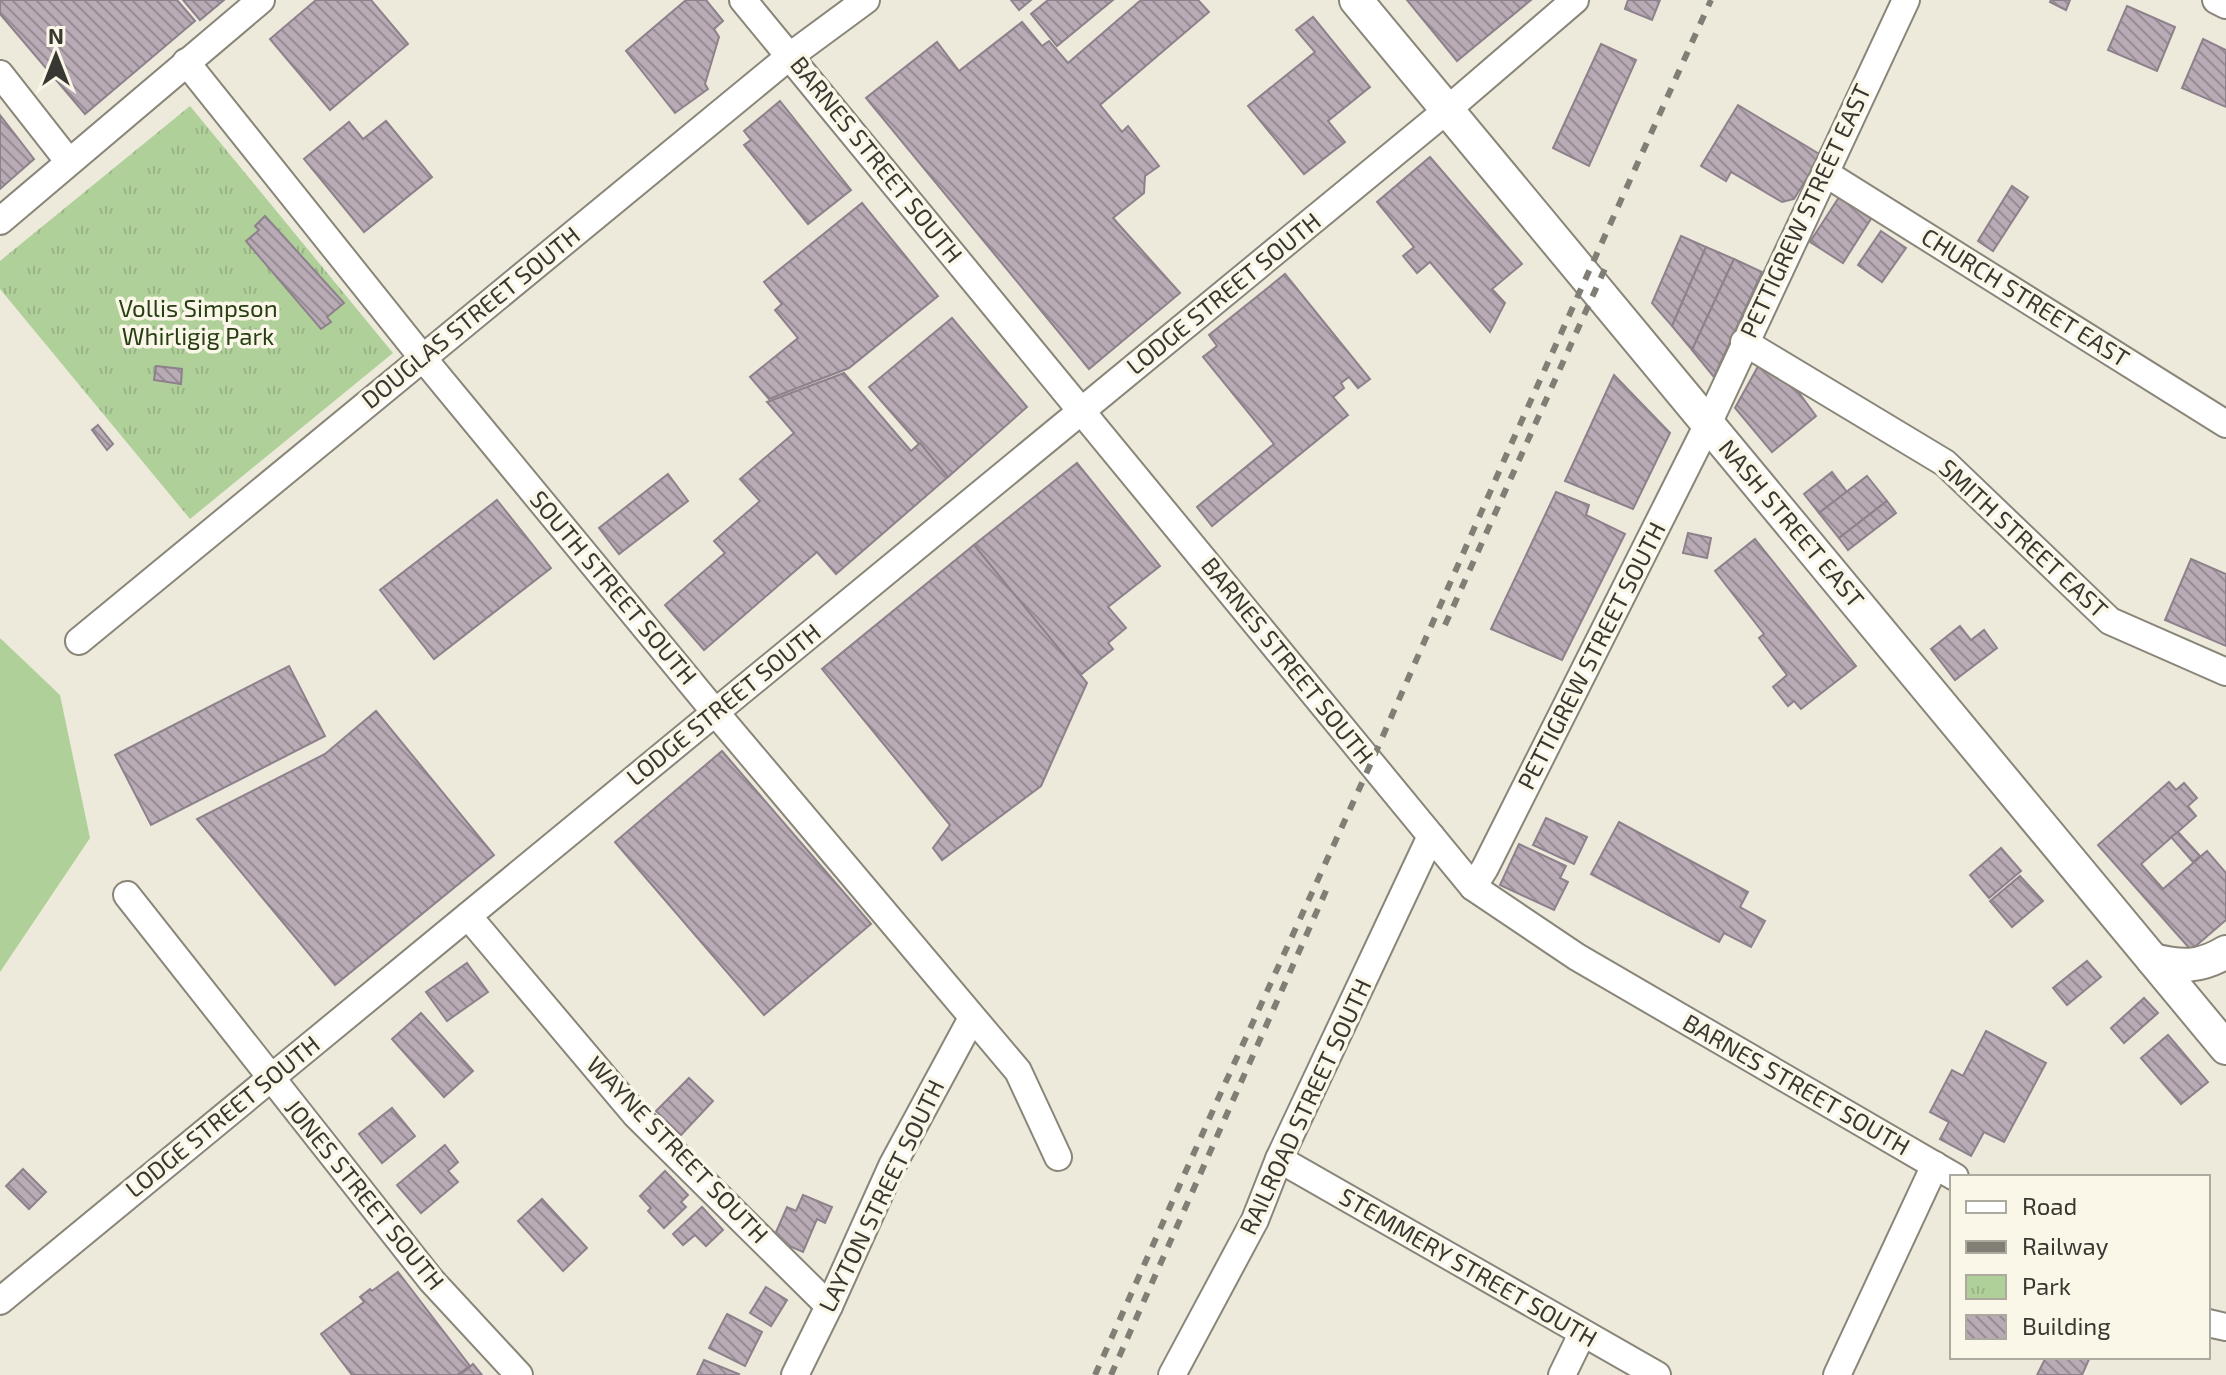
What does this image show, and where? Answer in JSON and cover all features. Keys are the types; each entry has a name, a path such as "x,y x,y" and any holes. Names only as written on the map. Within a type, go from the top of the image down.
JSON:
{"main road":[{"name":"NASH STREET EAST","path":"1356,0 2226,1048"},
{"path":"2153,960 2191,967 2226,952"}],"street":[{"path":"0,221 261,0"},
{"name":"BARNES STREET SOUTH","path":"743,0 1473,887 1577,957 1945,1171"},
{"name":"DOUGLAS STREET SOUTH","path":"79,641 790,56 866,0"},
{"name":"LODGE STREET SOUTH","path":"0,1301 1447,110 1575,0"},
{"name":"PETTIGREW STREET EAST","path":"1708,424 1906,0"},
{"path":"2216,0 2226,5"},
{"name":"SOUTH STREET SOUTH","path":"186,62 422,357 715,712 1018,1071 1058,1157"},
{"path":"0,74 69,162"},
{"name":"CHURCH STREET EAST","path":"1825,173 2226,424"},
{"name":"SMITH STREET EAST","path":"1744,342 1945,463 2110,621 2226,672"},
{"name":"PETTIGREW STREET SOUTH","path":"1473,887 1708,424"},
{"name":"RAILROAD STREET SOUTH","path":"1172,1375 1255,1220 1279,1159 1431,836"},
{"name":"JONES STREET SOUTH","path":"127,895 431,1280 519,1375"},
{"name":"WAYNE STREET SOUTH","path":"468,916 636,1115 829,1306"},
{"name":"LAYTON STREET SOUTH","path":"795,1375 892,1166 972,1018"},
{"name":"STEMMERY STREET SOUTH","path":"1279,1159 1657,1375"},
{"path":"1837,1375 1945,1171"},
{"path":"1562,1375 1582,1334"}],"green space":[{"name":"Vollis Simpson Whirligig Park","path":"190,106 393,353 190,519 0,289 0,261"},
{"path":"0,638 60,695 90,838 0,972"}],"building":[{"path":"0,0 177,0 195,21 85,114 0,14"},
{"path":"183,0 224,0 200,20"},
{"path":"316,0 371,0 408,44 330,110 270,39"},
{"path":"686,0 706,0 723,21 714,29 719,37 705,84 708,89 675,113 626,51"},
{"path":"1011,0 1031,0 1019,10"},
{"path":"1048,0 1113,0 1057,46 1031,14"},
{"path":"1141,0 1198,0 1209,12 1100,105 1122,132 1128,126 1159,166 1145,176 1144,193 1113,218 1180,293 1089,369 866,98 937,42 959,71 1022,22 1042,46 1049,41 1068,63"},
{"path":"1407,0 1531,0 1457,61"},
{"path":"1628,0 1660,0 1652,20 1625,9"},
{"path":"2051,0 2070,0 2066,10"},
{"path":"2127,6 2175,27 2157,71 2108,50"},
{"path":"1313,17 1370,87 1328,121 1345,142 1304,174 1248,106 1315,52 1296,30"},
{"path":"2203,39 2226,50 2226,107 2182,88"},
{"path":"1601,44 1636,60 1589,166 1553,148"},
{"path":"780,101 851,190 808,224 744,145 751,140 744,131"},
{"path":"1738,105 1821,155 1794,199 1782,202 1731,172 1726,181 1701,166"},
{"path":"0,115 34,159 0,189"},
{"path":"386,121 432,177 364,232 304,159 349,122 363,139"},
{"path":"1430,157 1522,264 1492,289 1505,303 1490,332 1430,262 1417,273 1403,256 1414,247 1377,202"},
{"path":"2012,186 2028,197 1993,251 1978,241"},
{"path":"1841,194 1874,214 1843,263 1810,242"},
{"path":"862,203 938,296 849,368 769,399 750,377 798,338 775,310 782,304 764,282"},
{"path":"265,216 344,303 327,317 331,322 321,329 246,241 259,230 255,226"},
{"path":"1881,231 1906,248 1882,282 1858,265"},
{"path":"1681,236 1706,247 1672,326 1652,303"},
{"path":"1706,247 1734,259 1692,350 1672,326"},
{"path":"1734,259 1762,272 1714,377 1692,350"},
{"path":"1285,274 1370,379 1358,388 1349,377 1341,383 1344,388 1333,397 1348,415 1212,526 1197,507 1274,444 1203,357 1217,346 1209,335"},
{"path":"952,318 1027,407 948,477 869,387"},
{"path":"1761,361 1791,382 1816,416 1772,452 1735,408"},
{"path":"156,366 182,369 181,384 154,380"},
{"path":"844,373 911,451 920,443 948,477 836,574 817,552 704,650 665,605 725,553 714,541 760,501 740,479 794,433 767,402"},
{"path":"1614,375 1670,433 1633,509 1565,481"},
{"path":"98,425 113,444 107,450 92,430"},
{"path":"1077,463 1160,566 1108,607 1126,628 1108,643 1113,649 1079,676 974,545"},
{"path":"1832,472 1847,492 1819,513 1804,494"},
{"path":"668,474 688,501 619,554 599,528"},
{"path":"1867,476 1887,501 1839,538 1819,513"},
{"path":"1556,492 1589,505 1586,515 1625,534 1562,660 1491,629"},
{"path":"497,500 551,568 434,659 380,590"},
{"path":"1887,501 1896,513 1848,550 1839,538"},
{"path":"1688,533 1711,538 1707,558 1683,553"},
{"path":"1755,539 1856,666 1801,709 1794,701 1788,706 1773,687 1787,675 1759,638 1764,634 1715,571"},
{"path":"974,545 1087,683 1041,786 942,860 933,848 950,825 822,669"},
{"path":"2191,559 2226,574 2226,646 2165,620"},
{"path":"1960,626 1971,640 1984,630 1997,648 1955,680 1931,649"},
{"path":"289,666 325,736 151,825 115,755"},
{"path":"376,711 494,855 335,985 197,819 325,754"},
{"path":"722,751 871,924 764,1015 615,842"},
{"path":"2169,782 2176,790 2184,783 2197,798 2188,806 2196,816 2141,864 2163,889 2207,851 2226,873 2226,920 2191,950 2098,845"},
{"path":"1546,818 1587,837 1574,864 1533,845"},
{"path":"1619,822 1748,892 1740,907 1765,921 1751,947 1724,933 1719,942 1591,874"},
{"path":"2178,832 2200,856 2193,862 2171,837"},
{"path":"1519,844 1566,866 1560,878 1568,882 1554,910 1500,885"},
{"path":"2001,848 2021,871 1989,898 1970,875"},
{"path":"2020,876 2043,901 2012,927 1990,901"},
{"path":"2087,961 2101,977 2067,1005 2053,988"},
{"path":"467,963 488,992 447,1021 426,992"},
{"path":"2144,998 2158,1013 2124,1043 2111,1028"},
{"path":"421,1013 473,1071 444,1097 392,1039"},
{"path":"1986,1031 2046,1063 2004,1142 1984,1132 1971,1156 1940,1139 1949,1122 1930,1112 1952,1070 1963,1076"},
{"path":"2168,1035 2208,1082 2181,1104 2141,1058"},
{"path":"689,1078 713,1101 681,1135 656,1111"},
{"path":"392,1108 415,1136 382,1163 359,1134"},
{"path":"445,1145 458,1162 448,1171 458,1182 421,1213 397,1185"},
{"path":"23,1169 46,1192 29,1209 6,1186"},
{"path":"665,1171 688,1195 681,1202 686,1207 664,1228 648,1211 651,1208 640,1196"},
{"path":"803,1195 832,1207 825,1223 817,1219 803,1252 773,1239 787,1207 796,1211"},
{"path":"542,1199 587,1248 563,1271 518,1221"},
{"path":"702,1207 723,1230 706,1246 695,1235 683,1245 673,1234"},
{"path":"398,1272 470,1366 457,1375 352,1375 321,1334 364,1302 360,1297"},
{"path":"766,1287 787,1300 771,1326 750,1313"},
{"path":"727,1314 762,1332 745,1366 709,1348"},
{"path":"2045,1359 2089,1359 2082,1375 2037,1375"},
{"path":"704,1360 739,1374 697,1375"},
{"path":"473,1364 482,1375 460,1375"}],"railway":[{"path":"1095,1375 1711,0"},
{"path":"1445,625 1607,264"},
{"path":"1111,1375 1329,884"}]}
